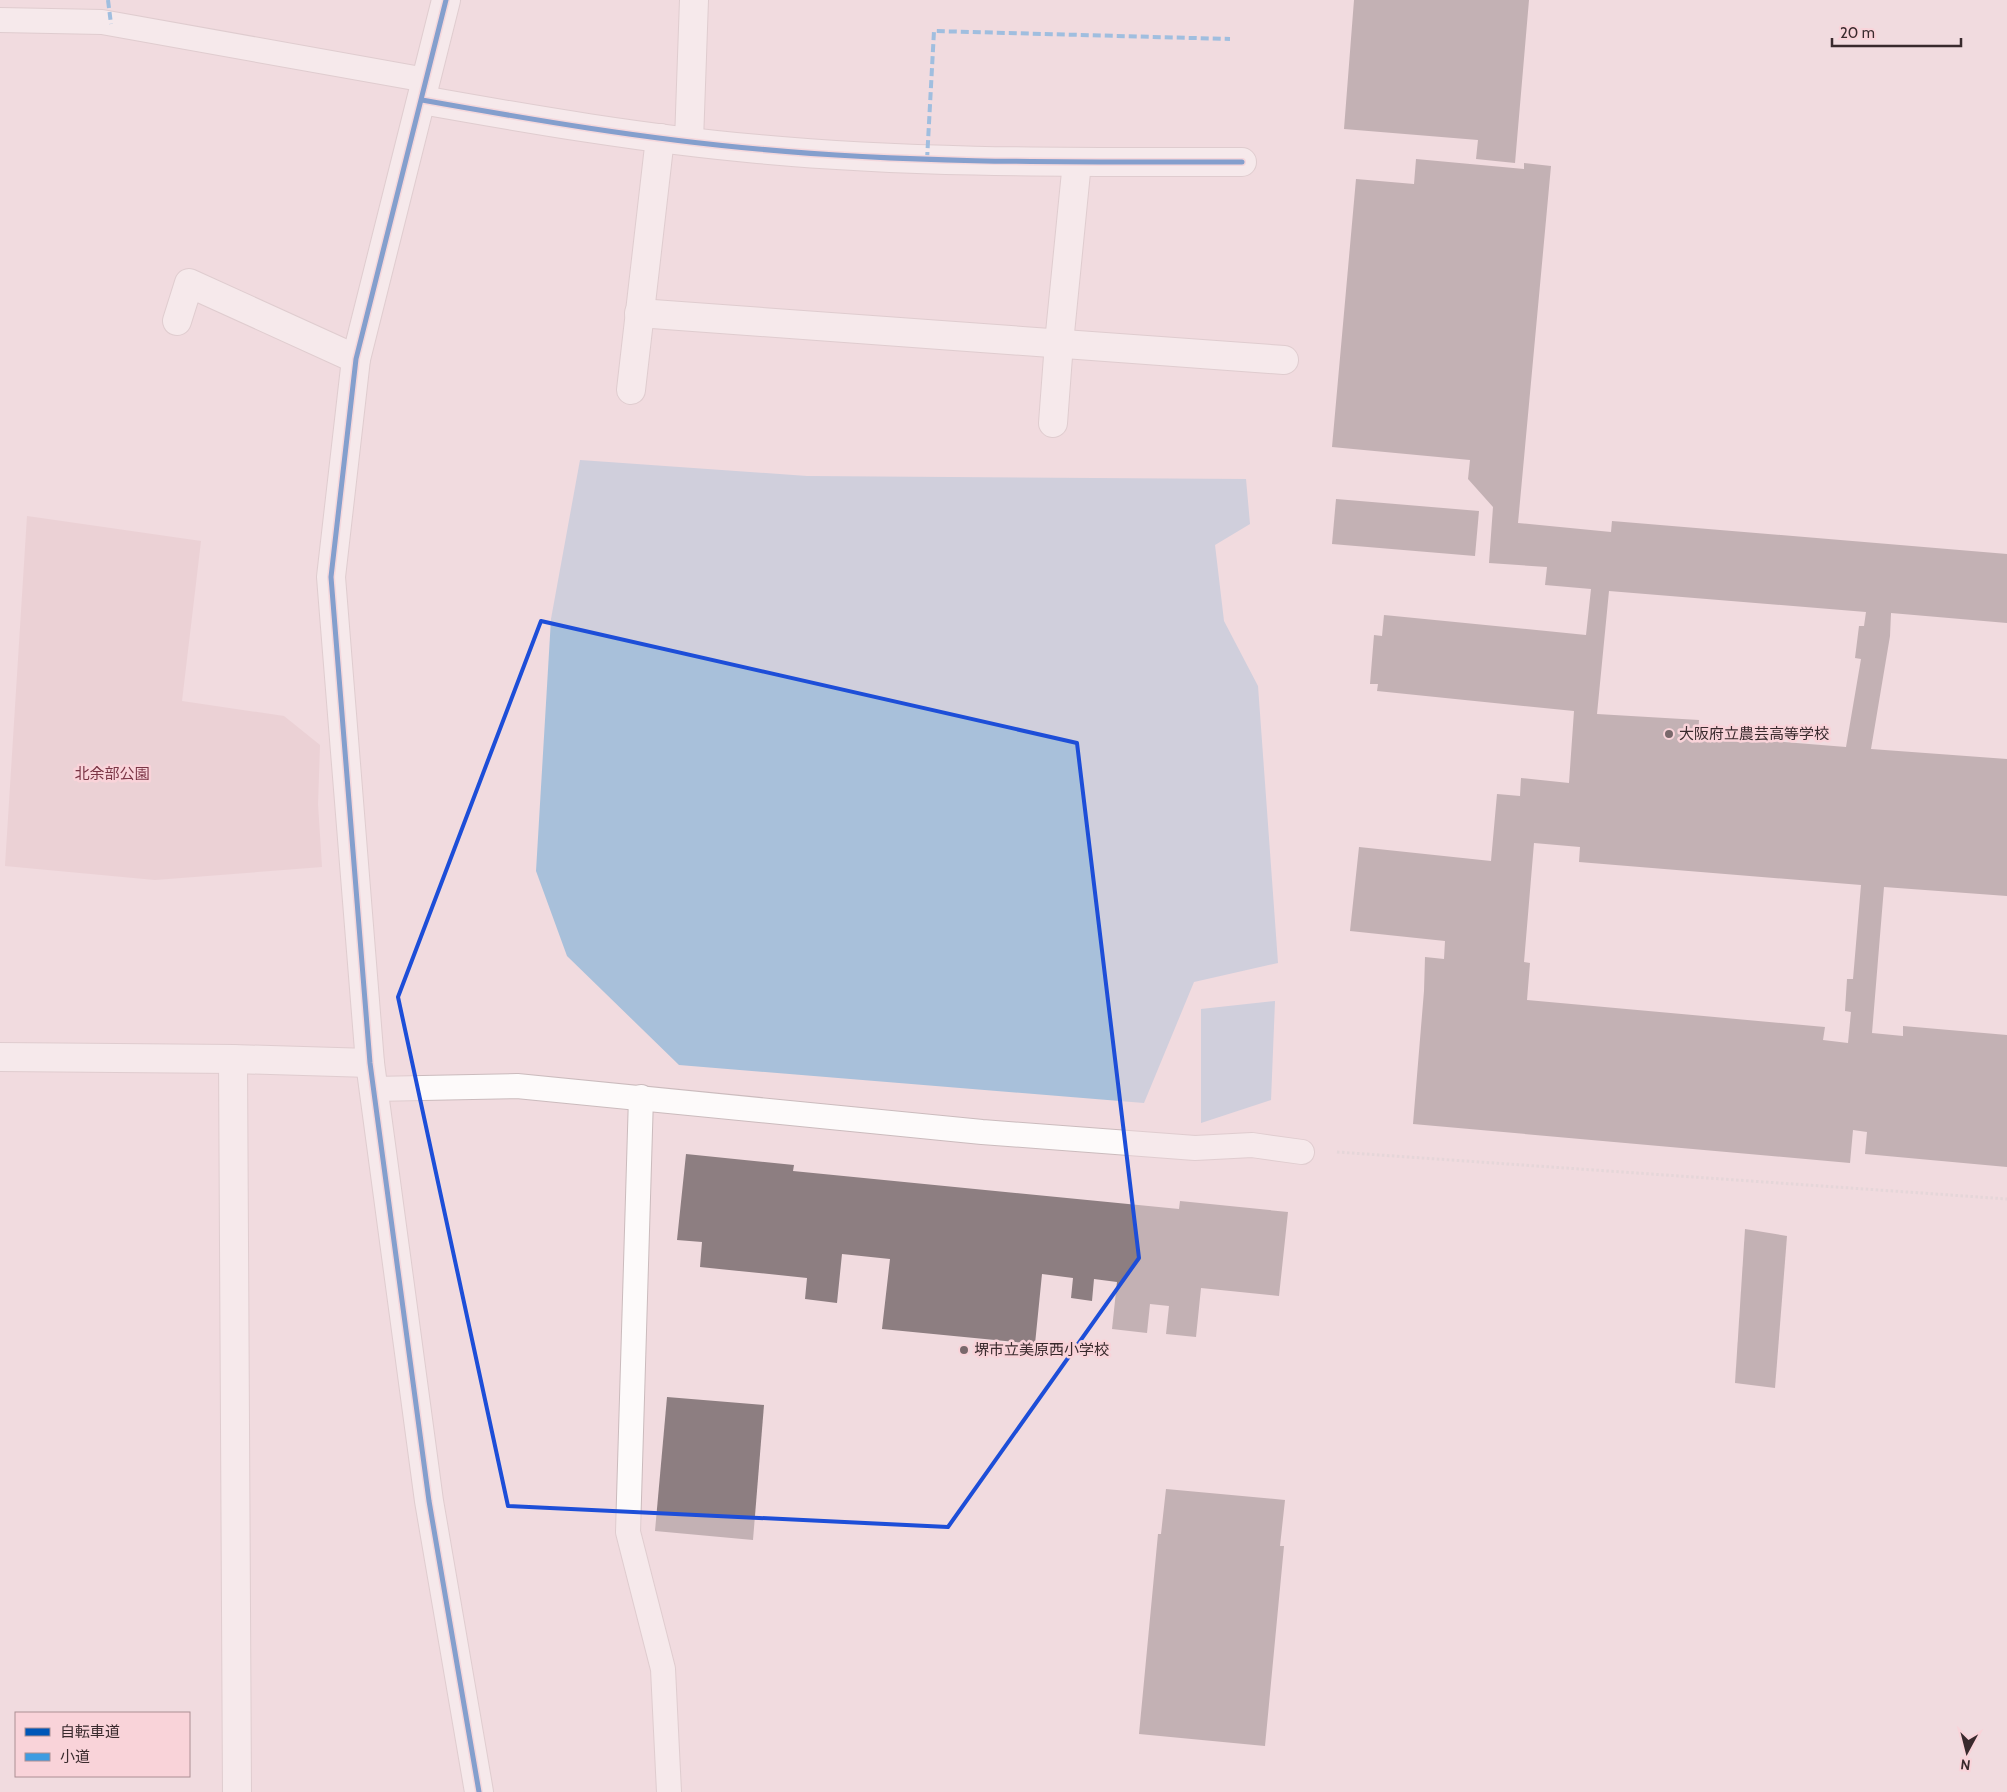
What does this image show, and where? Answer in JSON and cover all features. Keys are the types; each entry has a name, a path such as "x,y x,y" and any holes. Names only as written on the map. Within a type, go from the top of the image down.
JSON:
{"street":[{"path":"446,0 356,359 331,577 372,1076 429,1501 479,1792"},
{"path":"689,141 694,0"},
{"path":"424,90 574,127 758,149 927,160 1242,162"},
{"path":"631,390 660,138"},
{"path":"1053,422 1077,162"},
{"path":"177,321 189,282 356,359"},
{"path":"639,313 1059,342 1284,360"},
{"path":"0,1057 233,1059 372,1076"},
{"path":"233,1059 237,1792"}],"lane":[{"path":"0,20 102,22 424,90"},
{"path":"372,1076 641,1097 982,1132 1195,1148 1252,1145 1302,1152"},
{"path":"641,1097 628,1532 663,1669 669,1792"}],"path":[{"path":"1302,1152 1350,1153 2007,1200"}],"highlighted area":[{"path":"541,621 1077,743 1139,1258 948,1527 508,1506 398,997"}],"green space":[{"name":"北余部公園","path":"27,516 201,541 182,701 284,716 320,745 318,804 322,867 155,880 5,866"}],"water":[{"path":"580,460 807,476 1246,479 1250,524 1215,545 1224,621 1258,686 1278,963 1194,982 1144,1103 679,1065 567,956 536,871 551,619"},
{"path":"1275,1001 1271,1100 1201,1123 1201,1009"}],"building":[{"path":"1354,0 1529,0 1515,163 1476,159 1478,140 1344,129"},
{"path":"1416,159 1524,169 1524,163 1551,166 1518,523 1611,532 1612,521 2007,554 2007,623 1891,613 1890,636 1871,749 2007,759 2007,896 1884,887 1872,1033 1903,1036 1903,1026 2007,1035 2007,1167 1865,1154 1867,1132 1853,1130 1850,1163 1413,1124 1425,957 1444,959 1445,941 1350,931 1359,847 1491,861 1497,794 1520,796 1521,778 1569,783 1574,711 1377,691 1378,684 1370,684 1374,635 1382,636 1384,615 1586,635 1591,589 1545,585 1547,567 1489,563 1493,507 1468,479 1470,460 1332,447 1356,179 1414,184","holes":["1609,591 1866,612 1864,626 1859,626 1855,658 1861,659 1846,747 1698,735 1699,720 1597,714","1534,843 1580,847 1579,862 1861,885 1853,979 1847,979 1845,1011 1851,1012 1848,1043 1823,1040 1825,1027 1527,1000 1530,963 1524,962"]},
{"path":"1336,499 1479,511 1475,556 1332,544"},
{"path":"686,1154 794,1165 793,1171 1179,1209 1180,1201 1288,1212 1279,1296 1201,1288 1196,1337 1166,1334 1169,1306 1150,1304 1147,1333 1112,1329 1117,1282 1094,1279 1092,1301 1071,1298 1073,1278 1042,1274 1035,1344 882,1329 890,1259 842,1254 837,1303 805,1299 807,1278 700,1267 702,1242 677,1240"},
{"path":"1745,1229 1787,1236 1775,1388 1735,1383"},
{"path":"667,1397 764,1405 753,1540 655,1531"},
{"path":"1166,1489 1285,1500 1280,1546 1284,1546 1265,1746 1139,1734 1158,1534 1161,1534"}],"marked path":[{"path":"108,0 111,24"},
{"path":"927,160 934,31 1230,39"}],"cycle path":[{"path":"446,0 356,359 331,577 370,1063 429,1501 479,1792"},
{"path":"422,100 548,122 632,134 716,145 818,154 939,160 1242,162"}],"place":[{"name":"大阪府立農芸高等学校","path":"1669,734"},
{"name":"堺市立美原西小学校","path":"964,1350"}]}
